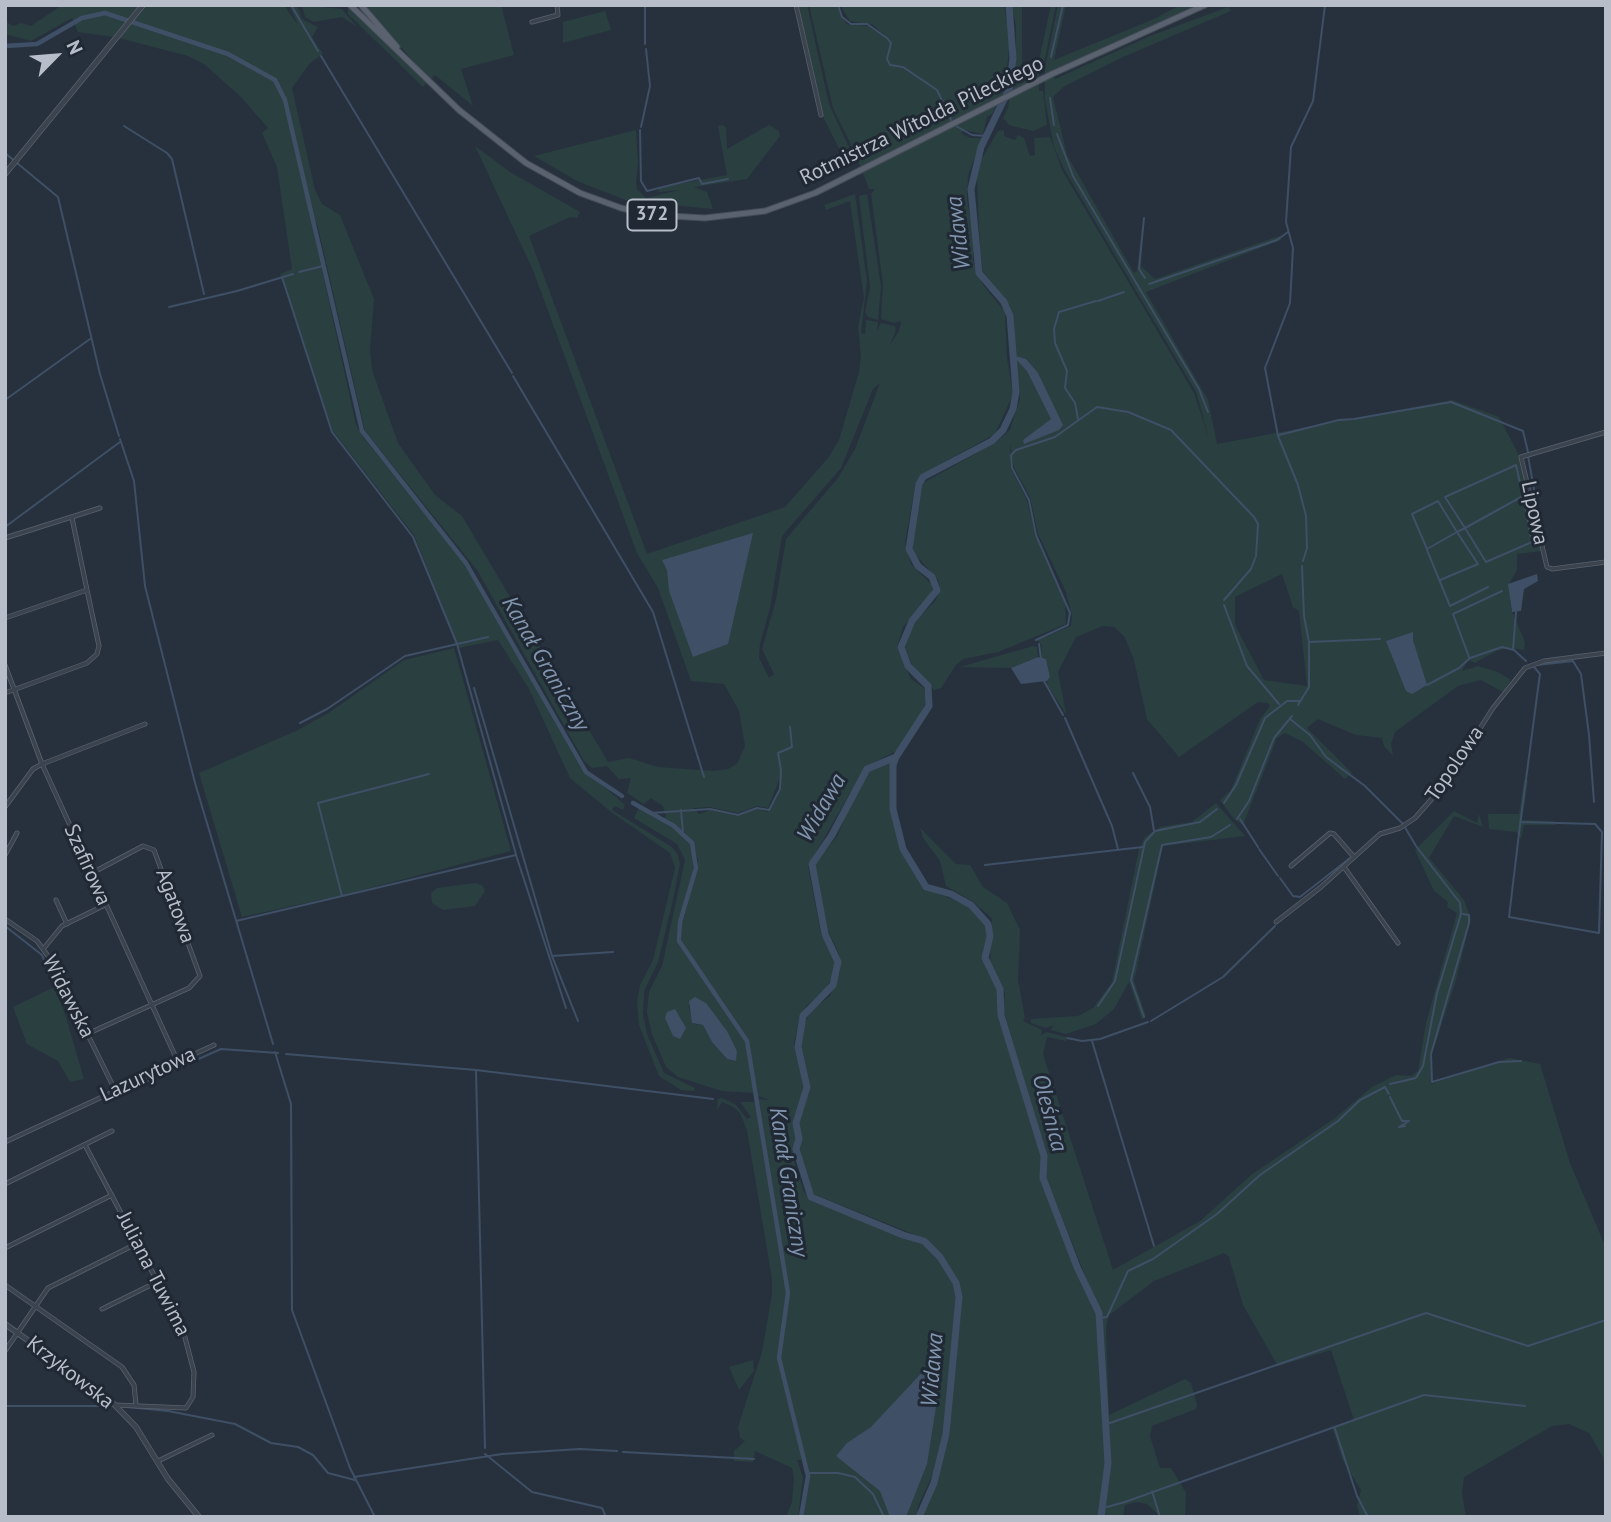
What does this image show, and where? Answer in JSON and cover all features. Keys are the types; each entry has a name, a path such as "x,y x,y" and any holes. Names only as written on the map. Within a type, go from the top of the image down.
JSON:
{"main road":[{"name":"Rotmistrza Witolda Pileckiego","path":"350,5 401,52"},
{"name":"Rotmistrza Witolda Pileckiego","path":"361,5 442,95 507,150 562,185 621,208 672,217 745,215 800,199 848,178 1052,74 1205,5"}],"street":[{"path":"5,174 143,5"},
{"path":"532,22 558,15 557,5"},
{"path":"796,5 821,115"},
{"name":"Lipowa","path":"1606,432 1521,457 1547,567 1552,569 1606,562"},
{"path":"5,538 100,509"},
{"path":"5,693 87,663 97,654 99,646 72,518"},
{"path":"5,618 87,590"},
{"name":"Topolowa","path":"1276,922 1383,832 1406,826 1444,785 1488,716 1525,668 1544,661 1606,653"},
{"name":"Szafirowa","path":"5,665 41,764 178,1062"},
{"path":"5,807 33,769 41,764 145,724"},
{"path":"5,855 17,833"},
{"path":"1291,866 1330,833 1334,834 1354,857"},
{"name":"Agatowa","path":"92,873 143,846 154,850 200,976 194,985 153,1005"},
{"path":"1343,867 1398,943"},
{"path":"56,900 67,923"},
{"path":"44,948 67,923 105,905"},
{"name":"Widawska","path":"5,919 44,948 115,1090"},
{"path":"87,1034 153,1005"},
{"name":"Lazurytowa","path":"5,1142 214,1045"},
{"path":"5,1184 112,1131"},
{"name":"Juliana Tuwima","path":"85,1145 138,1243 191,1352 195,1386 191,1404 187,1408 136,1405"},
{"path":"5,1248 112,1195"},
{"path":"5,1351 55,1283 138,1243"},
{"path":"102,1309 157,1282"},
{"path":"5,1285 122,1367 134,1385 136,1405 115,1405"},
{"name":"Krzykowska","path":"5,1324 93,1385 115,1405 133,1425 168,1479 199,1517"},
{"path":"158,1461 212,1435"}],"green space":[{"path":"62,5 139,5 114,37 78,32 72,18 31,41 5,34 5,21 13,26 21,23 31,26"},
{"path":"147,5 284,5 298,25 289,5 297,5 302,19 318,27 312,37 323,54 310,63 292,88 315,190 322,204 340,215 374,299 370,350 372,370 398,443 435,495 462,516 608,762 629,758 658,767 714,771 728,769 737,764 745,746 739,711 724,684 691,681 658,588 637,553 533,270 475,146 510,172 580,212 577,218 570,217 529,236 647,554 785,507 828,458 839,440 859,372 861,356 858,326 864,298 850,201 826,210 824,205 855,194 867,281 861,333 865,334 866,320 878,322 877,331 881,323 895,326 890,345 899,331 901,321 894,323 881,319 883,284 871,194 875,189 869,189 857,158 861,156 859,151 855,153 833,108 809,5 836,5 846,24 868,26 889,39 873,25 850,21 840,5 1004,5 1010,40 1005,88 992,114 987,117 983,134 964,130 961,133 970,138 982,138 968,175 967,199 974,239 973,261 983,285 1005,312 1007,358 1013,394 995,434 919,477 915,487 905,543 911,564 933,586 930,596 903,627 897,647 911,679 924,688 926,701 921,715 898,750 865,767 808,866 821,934 834,956 835,971 824,993 807,1005 799,1019 794,1044 805,1088 793,1120 796,1137 793,1158 804,1192 811,1201 921,1243 938,1259 954,1286 956,1298 944,1428 934,1472 918,1506 916,1517 802,1517 808,1476 779,1358 790,1294 758,1099 769,1100 758,1096 746,1036 682,943 682,923 697,872 698,860 693,843 684,831 664,818 663,806 651,798 644,804 627,793 631,778 619,779 607,766 592,768 584,761 477,570 365,431 317,223 312,224 356,425 466,565 579,764 625,805 623,810 615,806 612,810 672,847 678,855 680,864 673,900 658,962 644,991 643,1015 647,1034 664,1073 695,1088 694,1091 681,1090 659,1076 639,1025 637,1002 640,985 653,960 675,868 670,853 611,812 570,778 529,689 498,640 459,648 414,535 333,431 280,274 292,269 277,167 262,133 268,128 241,97 204,64 188,56 119,38","holes":["880,383 855,449 838,478 786,539 776,600 762,649 774,674 769,678 759,658 760,644 770,608 782,536 841,468 873,389","781,775 780,789 768,812 757,809 737,816 711,810 699,814 693,808 709,807 738,813 757,806 768,808"]},
{"path":"302,5 342,9 357,27 342,17 314,22 305,17"},
{"path":"364,5 501,5 514,55 461,69 473,106 435,75 430,80"},
{"path":"798,5 807,5 829,104 852,154 847,158 843,156 824,119"},
{"path":"1011,5 1022,5 1022,71 1038,65 1051,5 1056,5 1043,68 1039,68 1039,91 1043,91 1047,125 1033,131 1009,125 1003,118 1008,108 1016,61 1016,26"},
{"path":"1058,5 1066,5 1054,60 1154,19 1180,5 1197,5 1051,71 1055,79 1150,36 1228,7 1231,11 1123,57 1063,87 1053,97 1067,155 1134,273 1137,271 1143,216 1141,266 1155,279 1279,236 1281,240 1146,292 1208,400 1217,444 1452,400 1499,417 1522,461 1541,551 1517,554 1517,570 1509,584 1511,609 1525,642 1524,650 1510,648 1496,651 1475,663 1468,660 1462,671 1478,666 1498,672 1511,680 1503,692 1481,680 1458,686 1395,732 1391,744 1393,756 1384,746 1382,738 1356,735 1318,719 1307,728 1352,773 1345,779 1303,742 1285,733 1277,738 1243,825 1234,819 1220,800 1231,790 1260,719 1270,706 1268,703 1258,702 1179,757 1147,719 1134,660 1124,636 1114,627 1103,626 1076,637 1058,672 1066,714 1048,686 1050,677 1046,659 1041,659 1042,646 1038,640 1071,626 1072,616 1066,592 1038,534 1030,497 1014,468 1010,444 1011,469 1027,500 1035,534 1065,601 1066,624 998,652 963,659 941,688 934,690 914,669 905,648 908,635 920,616 936,600 940,588 938,580 914,553 912,542 923,483 995,443 1010,430 1020,399 1010,306 983,271 980,253 977,176 981,160 998,131 1004,130 1004,136 1015,140 1018,135 1024,138 1030,156 1035,155 1034,138 1050,137 1062,170 1194,393 1209,438 1196,392 1064,169 1054,147 1045,100 1045,68","holes":["1282,574 1293,607 1299,611 1307,686 1264,680 1235,625 1235,597"]},
{"path":"348,8 426,83 423,87 348,14"},
{"path":"605,11 611,30 563,43 563,22"},
{"path":"723,125 726,128 727,149 769,125 779,131 780,136 747,179 694,187 707,192 713,209 628,201 577,181 534,156 636,130 637,189 646,198 680,190 659,192 658,188 727,175 718,126"},
{"path":"867,194 881,286 878,320 868,317 865,312 870,287 859,196"},
{"path":"1037,647 1038,657 1011,668 960,667"},
{"path":"454,648 511,851 347,894 242,917 199,773 298,730 330,712 404,660"},
{"path":"892,761 890,807 903,855 922,887 964,904 978,913 986,923 988,933 983,951 984,962 999,992 1000,1015 1042,1155 1041,1176 1068,1249 1097,1312 1107,1460 1100,1517 921,1517 947,1444 961,1309 958,1281 938,1251 923,1238 811,1193 801,1167 799,1124 810,1084 801,1053 803,1025 812,1010 830,996 840,971 839,954 827,929 815,863 838,835 850,804 870,770"},
{"path":"1524,780 1528,780 1522,820 1553,821 1556,825 1524,825 1521,839 1516,832 1489,829 1488,814 1519,814"},
{"path":"1216,803 1245,836 1163,846 1134,981 1146,1016 1142,1020 1129,982 1114,1009 1096,1024 1066,1034 1051,1030 1053,1025 1046,1028 1031,1023 1031,1019 1078,1016 1093,1008 1112,982 1139,849 1145,837 1160,827 1192,822"},
{"path":"639,808 676,829 686,838 693,851 693,881 679,918 677,938 745,1041 754,1093 722,1091 678,1077 666,1067 652,1034 647,1012 649,992 662,966 685,860 677,844 634,818","holes":["688,1005 711,1013 723,1025 737,1051 735,1061 727,1059 712,1042 703,1025 694,1024"]},
{"path":"1454,811 1477,823 1479,814 1483,827 1454,816 1429,858 1464,900 1471,919 1455,983 1431,1057 1431,1084 1509,1058 1540,1064 1570,1163 1606,1248 1606,1475 1603,1457 1589,1433 1569,1424 1552,1426 1464,1477 1462,1493 1466,1517 1360,1517 1357,1506 1361,1490 1343,1461 1332,1427 1354,1420 1331,1350 1278,1366 1243,1305 1229,1257 1224,1253 1154,1281 1108,1316 1106,1330 1109,1415 1185,1379 1191,1383 1197,1405 1196,1409 1152,1426 1150,1436 1160,1468 1171,1468 1186,1493 1185,1517 1161,1517 1147,1504 1136,1502 1125,1505 1123,1517 1103,1517 1110,1467 1101,1315 1045,1175 1044,1152 1003,1008 1005,994 990,966 992,918 972,901 946,886 940,861 923,838 920,828 956,864 970,865 983,887 1007,903 1020,930 1018,980 1025,1018 1023,1021 1042,1030 1041,1035 1047,1032 1066,1037 1066,1041 1047,1037 1043,1054 1113,1270 1200,1221 1251,1175 1335,1118 1372,1087 1396,1075 1411,1076 1418,1071 1426,1023 1457,913 1447,907 1448,902 1434,891 1415,850"},
{"path":"475,883 482,885 485,891 475,906 443,910 432,903 431,893 437,888"},
{"path":"54,987 84,1079 70,1082 58,1061 27,1044 13,1007"},
{"path":"722,1098 736,1105 747,1119 751,1117 740,1102 756,1102 761,1128 787,1291 778,1358 802,1460 797,1460 803,1478 798,1517 786,1517 792,1502 792,1468 755,1451 753,1462 734,1461 734,1451 745,1441 740,1438 738,1427 762,1352 772,1279 747,1130 740,1113 733,1107 722,1102 717,1110 718,1099"},
{"path":"753,1360 754,1371 739,1390 729,1367"}],"water":[{"path":"1012,355 1026,359 1038,373 1063,425 1059,430 1024,444 1023,440 1051,419 1027,371"},
{"path":"753,533 728,644 693,657 669,591 667,570 662,560"},
{"path":"1537,574 1538,581 1524,589 1521,611 1512,612 1508,584"},
{"path":"1413,632 1427,685 1412,694 1406,691 1386,641"},
{"path":"1038,657 1046,659 1050,677 1047,681 1021,684 1011,668"},
{"path":"695,997 706,1003 727,1031 737,1051 736,1061 727,1059 712,1042 703,1025 692,1023 689,1001"},
{"path":"675,1009 686,1028 680,1039 673,1036 665,1018 667,1012"},
{"path":"929,1365 934,1367 938,1394 927,1464 906,1517 890,1517 880,1491 836,1456 847,1443 871,1427"}],"waterway":[{"path":"291,5 318,51"},
{"path":"645,5 645,44"},
{"path":"838,5 842,17 851,24 867,24 887,38 891,43 887,59 890,65 903,67 937,90 952,122"},
{"name":"Widawa","path":"919,1517 934,1483 946,1434 959,1297 956,1283 940,1257 924,1241 811,1197 796,1149 799,1139 796,1123 807,1087 798,1047 803,1016 833,985 838,962 825,934 812,864 832,835 867,769 896,757 929,706 928,686 908,666 901,647 912,621 937,590 932,577 918,566 909,549 919,484 923,477 992,441 1003,430 1013,409 1016,392 1010,316 1004,302 979,273 971,189 981,147 1009,89 1013,58 1009,5"},
{"path":"1051,57 1063,5"},
{"path":"1303,561 1307,548 1306,516 1298,485 1278,436 1265,368 1290,303 1293,248 1286,222 1291,147 1313,101 1325,5"},
{"name":"Kanał Graniczny","path":"5,46 37,44 82,18 105,13 228,54 275,80 285,100 362,431 466,563 586,772 622,796"},
{"path":"641,127 650,86 646,49"},
{"path":"321,56 512,373"},
{"path":"1050,98 1054,125"},
{"path":"124,126 167,153 172,159 204,294"},
{"path":"956,126 972,135 987,136"},
{"path":"640,130 641,181 647,191 699,178 702,184 728,179"},
{"path":"1057,134 1073,176 1199,389 1208,412"},
{"path":"5,153 58,197 100,374 119,436"},
{"path":"1144,218 1139,269 1145,278"},
{"path":"1149,284 1277,240 1288,232"},
{"path":"299,272 323,266"},
{"path":"169,307 293,274"},
{"path":"282,277 332,432 413,537 457,644 517,858 566,1008"},
{"path":"1098,301 1124,292"},
{"path":"1078,419 1075,403 1065,388 1067,371 1055,343 1054,329 1059,312 1096,301"},
{"path":"5,400 90,339"},
{"path":"513,376 653,612 704,777"},
{"path":"1279,435 1339,420 1451,402 1523,431 1528,452"},
{"path":"1036,640 1068,625 1070,613 1036,535 1029,500 1012,468 1011,455 1016,450 1055,437 1097,407 1128,412 1171,430 1254,517 1258,524 1256,556 1251,569 1224,600"},
{"path":"120,439 134,481 145,586 195,783 273,1044"},
{"path":"5,527 120,442"},
{"path":"1528,456 1540,523"},
{"path":"1440,580 1478,564 1457,532 1438,501 1412,514 1427,549 1457,532 1465,528 1523,496 1516,465 1445,497 1465,528 1486,562 1532,542 1523,496"},
{"path":"1541,527 1543,542"},
{"path":"1427,550 1450,606 1488,587"},
{"path":"1302,566 1304,616 1309,642 1380,639"},
{"path":"1469,657 1453,614 1502,591"},
{"path":"1224,605 1247,666 1279,704"},
{"path":"1513,649 1516,612"},
{"path":"300,723 327,709 405,656 488,637"},
{"path":"1298,705 1309,687 1309,643"},
{"path":"1039,644 1041,659"},
{"path":"1427,685 1459,668 1470,658 1502,647 1514,650 1526,661"},
{"path":"1537,665 1573,661 1581,674 1594,802"},
{"path":"1521,822 1595,824 1602,832 1599,933 1509,917 1520,825 1540,674 1534,667"},
{"path":"1044,681 1063,715"},
{"path":"474,688 552,956 578,1021"},
{"path":"1224,803 1236,785 1265,718 1287,701 1300,701"},
{"path":"1237,819 1249,801 1274,738 1292,716"},
{"path":"1065,718 1112,826 1118,849"},
{"path":"1290,719 1310,735 1326,757 1365,786 1403,824 1416,846 1460,903 1461,914 1437,993 1423,1066 1416,1078 1390,1084"},
{"path":"651,813 710,809 738,815 757,808 769,810 780,789 778,753 792,747 790,727"},
{"name":"Oleśnica","path":"896,757 893,765 893,809 903,849 926,887 951,894 971,905 988,924 990,936 985,958 1000,989 1001,1015 1044,1156 1043,1178 1077,1267 1099,1313 1108,1463 1101,1517"},
{"path":"1133,773 1150,807 1154,831"},
{"path":"342,896 318,803 429,774"},
{"name":"Kanał Graniczny","path":"633,803 674,826 692,843 696,868 680,922 679,941 747,1041 788,1293 779,1358 808,1476 801,1517"},
{"path":"1098,1006 1115,981 1145,842 1155,831 1200,822 1217,809"},
{"path":"681,810 683,833"},
{"path":"1240,819 1258,847"},
{"path":"1144,1017 1131,980 1162,845 1211,837 1230,825"},
{"path":"985,865 1143,847"},
{"path":"1259,849 1278,876"},
{"path":"236,921 516,855"},
{"path":"1280,878 1293,896 1300,897 1350,858"},
{"path":"1463,914 1469,915 1469,923 1431,1054 1432,1082 1499,1062 1521,1061"},
{"path":"5,926 42,955 54,984"},
{"path":"1151,1021 1223,977 1275,926"},
{"path":"552,956 613,952"},
{"path":"1067,1038 1082,1041 1100,1039 1148,1022"},
{"path":"1092,1041 1154,1246"},
{"path":"111,1098 221,1049 278,1053"},
{"path":"275,1052 291,1104 292,1310 350,1468 375,1517"},
{"path":"286,1054 476,1070 713,1099"},
{"path":"476,1071 485,1448"},
{"path":"1099,1318 1107,1317 1128,1271 1153,1259 1217,1214 1260,1175 1338,1121 1360,1100 1385,1087 1389,1094"},
{"path":"1390,1097 1402,1121 1409,1121 1399,1127 1405,1126"},
{"path":"1107,1424 1426,1313 1528,1346 1606,1320"},
{"path":"1102,1504 1107,1507 1125,1502 1424,1395 1525,1406"},
{"path":"5,1406 111,1406"},
{"path":"128,1407 168,1411 235,1424 271,1443 298,1447 313,1455 328,1473 355,1480"},
{"path":"1335,1429 1357,1496 1368,1517"},
{"path":"354,1477 502,1454 580,1449 617,1451"},
{"path":"623,1452 754,1459"},
{"path":"485,1454 532,1492 602,1508 606,1517"},
{"path":"807,1473 838,1473 855,1477 873,1494 884,1517"},
{"path":"1152,1491 1160,1517"}]}
